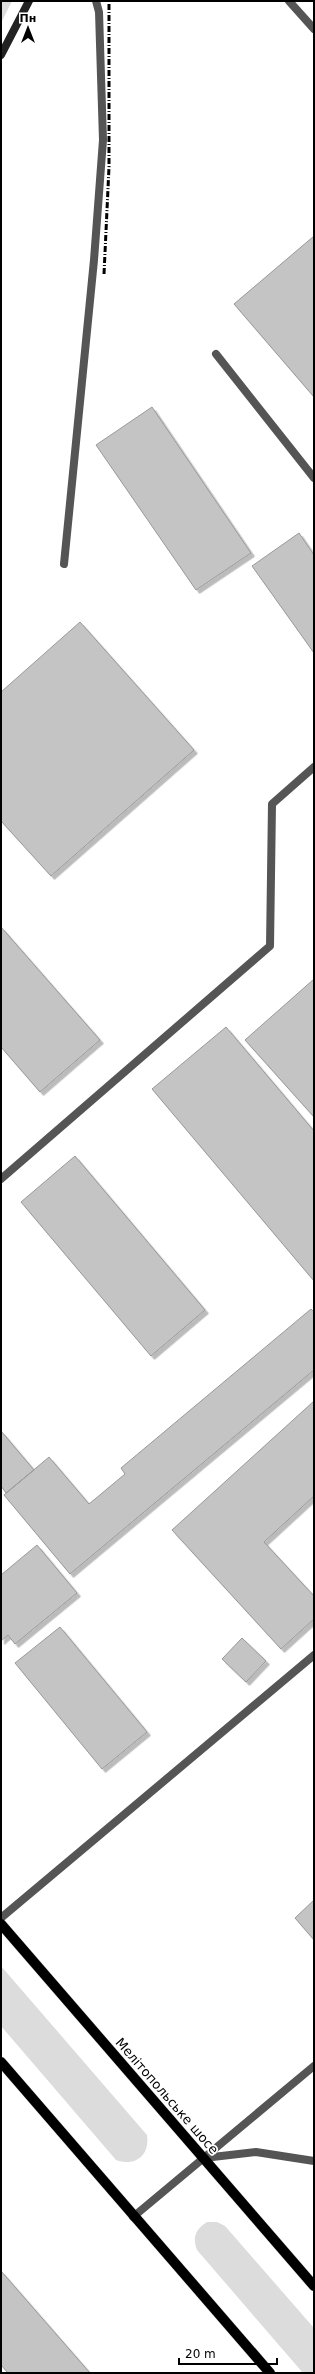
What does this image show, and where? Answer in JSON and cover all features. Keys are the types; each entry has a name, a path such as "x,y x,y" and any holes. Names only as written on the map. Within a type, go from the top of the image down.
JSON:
{"main road":[{"name":"Мелітопольське шосе","path":"1,1924 314,2286"},
{"path":"1,2062 133,2217 270,2373"}],"street":[{"path":"1,55 29,1"},
{"path":"64,564 94,260 103,140 99,12 96,1"},
{"path":"289,1 314,29"},
{"path":"216,354 314,478"},
{"path":"1,1179 270,946 272,804 314,767"},
{"path":"1,1918 314,1655"},
{"path":"133,2217 314,2066"},
{"path":"204,2158 256,2152 314,2160"}],"shaded area":[{"path":"1,1 12,1 1,23"},
{"path":"1,1966 147,2135 146,2148 144,2154 140,2158 130,2162 116,2160 1,2026"},
{"path":"207,2222 217,2222 225,2226 314,2328 314,2373 303,2373 197,2250 195,2241 196,2234"}],"building":[{"path":"314,236 314,397 234,304"},
{"path":"152,407 251,553 196,590 96,445"},
{"path":"299,533 314,555 314,653 252,566"},
{"path":"80,622 194,750 51,876 1,821 1,692"},
{"path":"1,927 100,1040 40,1092 1,1047"},
{"path":"314,979 314,1117 245,1040"},
{"path":"226,1027 314,1131 314,1281 152,1089"},
{"path":"75,1156 205,1310 151,1356 21,1202"},
{"path":"311,1309 314,1312 314,1370 70,1574 4,1495 49,1457 89,1504 125,1474 121,1468"},
{"path":"314,1401 314,1496 264,1542 314,1596 314,1619 281,1649 172,1530"},
{"path":"1,1431 34,1470 6,1493 1,1486"},
{"path":"37,1545 77,1593 15,1644 8,1635 1,1641 1,1575"},
{"path":"60,1627 147,1732 102,1769 15,1663"},
{"path":"242,1638 266,1661 246,1682 222,1659"},
{"path":"314,1900 314,1940 295,1918"},
{"path":"1,2271 90,2373 8,2373 1,2365"}],"railway":[{"path":"104,274 109,167 109,1"}]}
